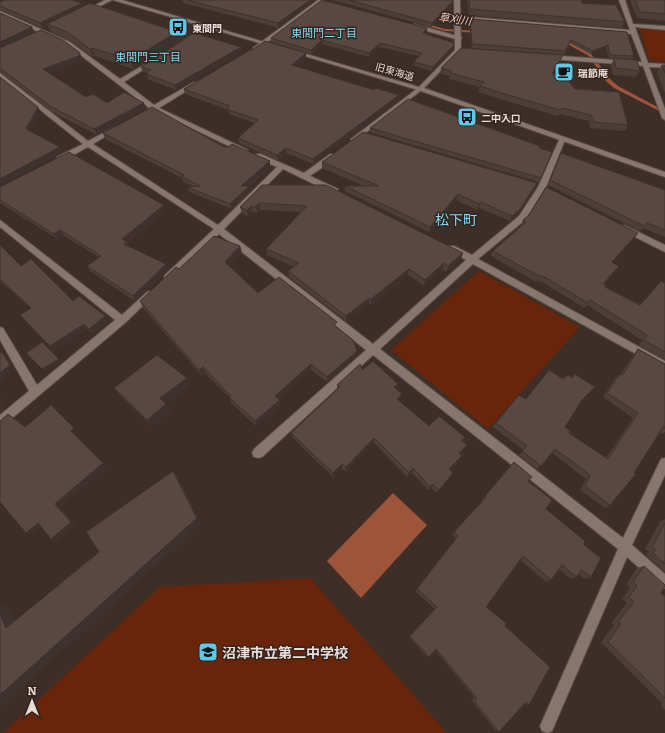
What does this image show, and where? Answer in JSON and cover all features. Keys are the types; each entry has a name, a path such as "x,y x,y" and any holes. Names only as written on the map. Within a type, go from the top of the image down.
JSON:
{"street":[{"path":"79,15 109,0"},
{"path":"117,0 278,47"},
{"path":"248,53 264,43 321,0 329,2"},
{"path":"350,143 366,135 420,89 461,50 457,0"},
{"path":"622,0 665,118"},
{"path":"0,13 41,34 68,43 154,108 340,193"},
{"path":"458,18 633,32"},
{"path":"405,23 459,38"},
{"path":"631,25 665,28"},
{"path":"178,46 209,26"},
{"path":"41,34 51,29"},
{"name":"旧東海道","path":"286,50 420,89 665,175"},
{"path":"544,56 665,66"},
{"path":"120,82 158,58"},
{"path":"0,75 88,144 219,229 625,547 665,582"},
{"path":"141,115 202,80"},
{"path":"54,162 121,126"},
{"path":"258,453 473,259 522,218 562,140"},
{"path":"305,176 337,152"},
{"path":"0,422 122,320 219,229 281,167"},
{"path":"538,186 552,192"},
{"path":"0,223 122,320"},
{"path":"618,225 665,250"},
{"path":"445,245 473,259 665,366"},
{"path":"0,332 36,392"},
{"path":"547,726 625,547 665,463"}],"shaded area":[{"path":"639,28 665,29 665,62 654,61 649,58"},
{"path":"479,271 580,327 488,429 391,350"},
{"path":"393,493 427,525 361,598 327,561"},
{"path":"310,578 447,733 3,733 160,587"}],"building":[{"path":"4,0 72,0 82,3 40,23 0,6 0,2"},
{"path":"187,0 310,0 278,23"},
{"path":"322,0 427,28 423,33 454,43 454,45 433,67 414,62 422,53 380,43 369,53 322,40 311,50 271,38"},
{"path":"349,0 453,0 453,1 432,23"},
{"path":"469,0 581,0 582,3 616,5 625,22 470,9"},
{"path":"635,0 665,0 665,14 640,12"},
{"path":"90,3 168,29 175,24 185,27 131,60 92,48 90,49 67,32 47,24"},
{"path":"0,13 32,27 0,42"},
{"path":"470,19 627,32 634,56 610,55 608,45 593,51 571,40 565,51 472,44"},
{"path":"41,30 63,40 80,53 79,56 43,69 86,97 93,94 107,103 124,92 144,103 94,129 50,106 0,68 0,48"},
{"path":"194,33 241,47 175,85 146,74 151,70 141,67"},
{"path":"265,41 306,53 292,65 374,90 376,88 399,95 313,159 286,148 277,155 238,138 258,120 227,109 230,106 184,89"},
{"path":"461,48 563,55 552,74 565,77 575,89 619,92 628,125 593,122 591,115 562,108 560,110 505,94 480,86 484,82 450,73 452,71 441,68"},
{"path":"614,58 637,60 640,71 616,68"},
{"path":"662,65 665,65 665,73"},
{"path":"0,77 38,107 26,129 60,147 0,179"},
{"path":"408,99 540,146 539,148 552,152 541,178 370,128"},
{"path":"152,107 224,147 228,147 232,144 270,161 241,186 249,186 230,204 187,187 200,186 181,176 184,175 103,133"},
{"path":"363,132 537,183 520,209 512,216 481,202 479,204 458,194 430,227 345,186 379,186 322,162"},
{"path":"69,152 164,205 122,239 127,242 124,244 166,264 133,296 87,266 101,256 60,230 54,234 0,200 0,187"},
{"path":"561,153 665,190 665,230 647,223 644,226 550,180"},
{"path":"262,185 326,185 463,253 448,266 444,263 425,280 409,269 371,299 369,298 346,316 288,271 299,263 266,249 307,206 259,203 256,207 251,206 247,210 240,207"},
{"path":"546,187 638,233 612,262 619,266 603,284 606,285 605,287 640,305 661,281 665,283 665,352 644,340 647,335 590,300 588,303 550,280 540,275 539,276 493,251 526,222 523,220 529,215"},
{"path":"214,236 240,246 225,262 258,293 279,277 337,322 334,325 353,340 357,351 327,377 311,364 275,396 280,400 255,421 229,397 231,396 203,367 199,370 140,301 176,267 179,269"},
{"path":"0,244 21,266 31,259 73,301 79,296 105,316 89,329 84,324 50,346 20,315 31,308 0,279"},
{"path":"42,342 59,359 42,369 26,353"},
{"path":"638,349 665,364 665,428 663,427 634,473 636,474 610,505 585,486 590,475 555,449 541,466 522,451 527,446 496,423 519,395 526,399 549,370 563,379 568,375 572,378 575,374 595,387 582,400 565,427 570,431 569,433 608,459 638,413 607,393 620,374 623,375"},
{"path":"0,351 10,365 0,373"},
{"path":"157,355 187,378 160,398 166,404 147,420 114,388"},
{"path":"373,361 398,384 394,387 402,394 397,399 429,426 439,416 465,437 461,440 467,445 459,453 462,456 449,469 453,473 439,490 433,484 430,487 413,468 409,473 374,438 346,467 342,464 333,473 291,433 340,387 337,385 360,364 362,370"},
{"path":"51,405 74,428 71,431 103,463 55,504 71,522 51,539 38,523 26,533 0,502 0,421 8,414 25,427"},
{"path":"514,462 532,477 528,481 552,500 546,509 585,541 584,545 601,558 591,577 582,570 576,577 562,565 551,580 523,556 486,607 506,623 505,626 550,667 529,705 526,702 499,732 474,701 477,698 436,649 429,657 410,636 437,607 417,589 458,536 454,532 486,497 485,496"},
{"path":"173,471 197,518 0,695 0,614 6,628 99,552 86,532"},
{"path":"665,523 665,564 653,553 656,550 652,547"},
{"path":"644,566 665,585 661,593 665,596 665,698 608,642 621,624 618,622 634,602 629,597 637,586 633,582"}],"waterway":[{"name":"草刈川","path":"425,24 445,30 479,32"},
{"name":"草刈川","path":"561,39 590,55 608,80 616,87 665,113"}],"place":[{"name":"東間門","path":"178,27"},
{"name":"瑞節庵","path":"564,72"},
{"name":"二中入口","path":"467,117"},
{"name":"沼津市立第二中学校","path":"208,652"}],"district":[{"name":"東間門二丁目","path":"324,32"},
{"name":"東間門三丁目","path":"148,56"},
{"name":"松下町","path":"456,219"}]}
